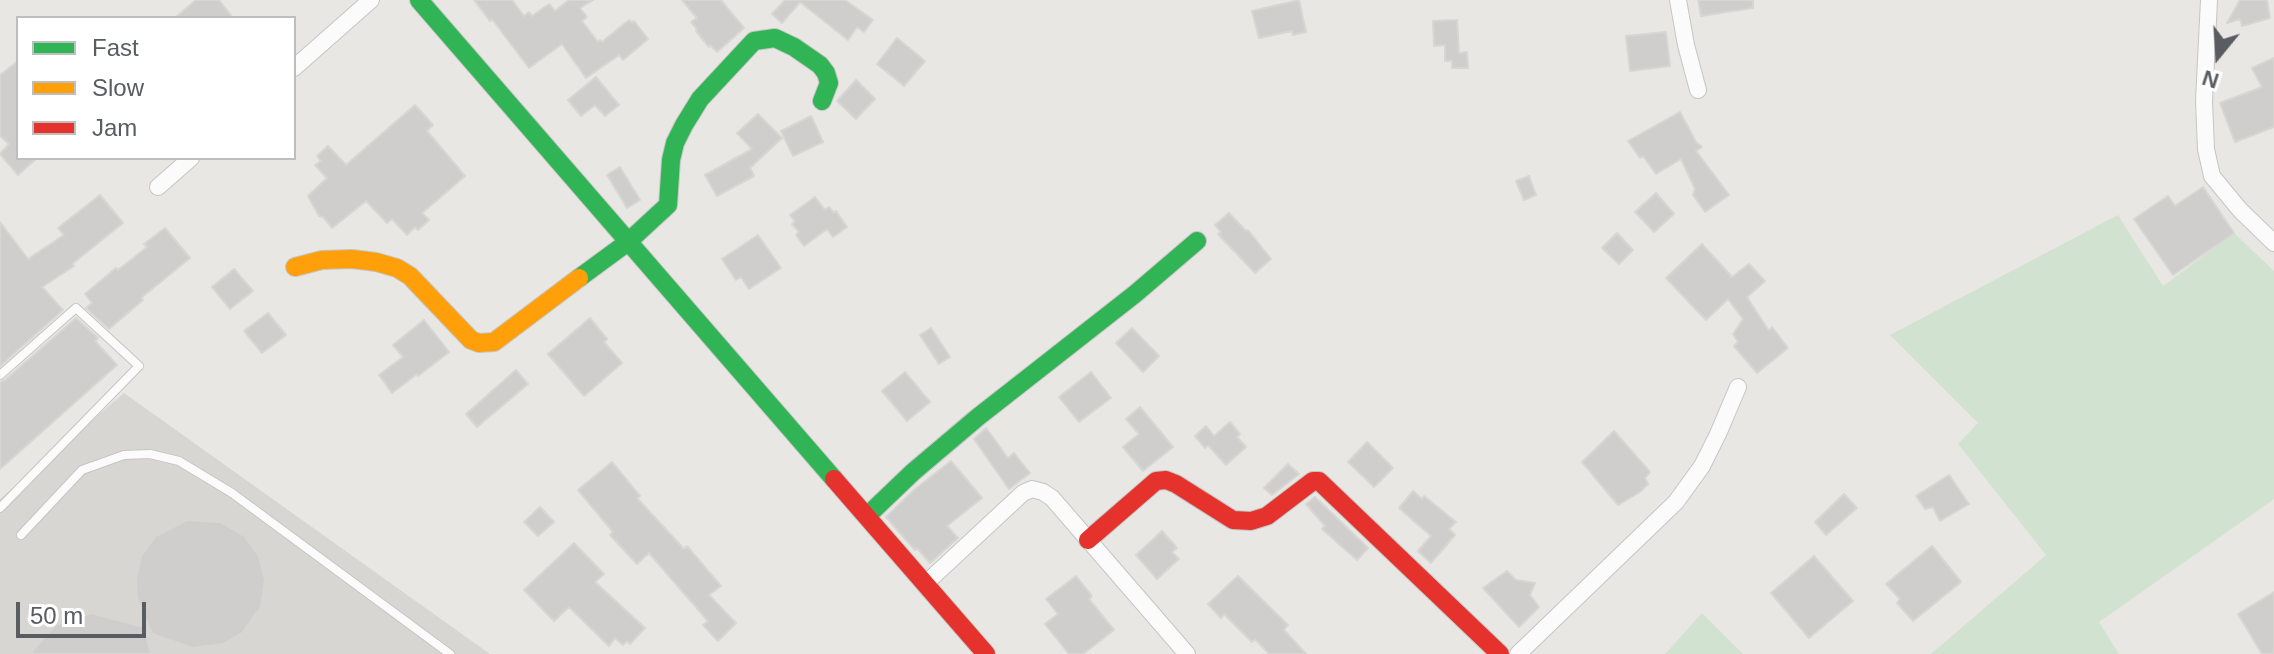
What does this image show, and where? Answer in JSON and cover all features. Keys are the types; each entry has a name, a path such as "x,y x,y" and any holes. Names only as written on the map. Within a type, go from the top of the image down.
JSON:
{"street":[{"path":"296,66 371,0"},
{"path":"419,0 867,516 979,652"},
{"path":"1678,0 1698,90"},
{"path":"2209,0 2204,101 2206,149 2212,176 2240,210 2274,243"},
{"path":"295,267 322,260 352,259 397,268 410,276 471,340 486,344 494,342 628,242 668,205 671,160 684,125 700,99 754,41 775,38 820,65 829,83 822,101"},
{"path":"158,187 189,160"},
{"path":"867,516 978,417 1135,294 1197,241"},
{"path":"1518,654 1676,502 1702,466 1738,387"},
{"path":"1088,540 1156,481 1166,480 1176,484 1233,520 1251,521 1267,516 1313,481 1319,481 1500,654"},
{"path":"925,584 1023,493 1032,489 1052,498 1187,654"}],"lane":[{"path":"0,375 76,308 139,366 0,508"},
{"path":"21,535 82,470 124,455 150,454 179,461 232,493 450,654"}],"shaded area":[{"path":"124,393 490,654 0,654 0,499"}],"green space":[{"path":"2118,215 2163,286 2234,233 2274,271 2274,499 2099,622 2119,654 1931,654 2046,555 1958,444 1978,423 1890,335"},
{"path":"1702,613 1743,654 1665,654"}],"building":[{"path":"196,0 219,0 231,16 177,16"},
{"path":"474,0 512,0 524,16 529,12 532,16 549,4 555,11 569,0 593,0 580,8 587,17 582,21 598,42 629,20 634,21 648,39 623,60 619,55 586,78 562,44 529,68"},
{"path":"682,0 721,0 744,28 717,52 696,31 691,22 697,18"},
{"path":"785,0 845,0 873,20 864,32 857,27 848,40 800,2 782,23 772,14"},
{"path":"1299,0 1306,32 1293,35 1292,31 1259,38 1252,11"},
{"path":"1698,0 1753,0 1753,8 1701,16"},
{"path":"2240,0 2267,0 2270,18 2242,26 2240,19 2227,23"},
{"path":"1457,20 1459,53 1467,52 1468,68 1452,68 1452,61 1445,61 1445,45 1434,46 1433,21"},
{"path":"1666,32 1670,66 1630,71 1626,36"},
{"path":"897,38 925,61 904,86 877,64"},
{"path":"2274,58 2274,127 2235,142 2220,103 2262,87 2252,68"},
{"path":"16,63 16,160 35,160 18,175 0,154 9,144 0,136 0,75"},
{"path":"596,77 619,105 605,116 595,105 581,116 568,100"},
{"path":"856,80 875,99 856,119 837,101"},
{"path":"415,105 433,125 427,131 465,176 422,213 429,220 407,235 392,219 387,223 366,201 332,228 319,216 308,196 327,178 315,165 321,161 317,156 328,146 346,165"},
{"path":"1680,112 1696,142 1702,147 1696,151 1729,195 1705,212 1693,195 1695,189 1681,159 1656,174 1628,141"},
{"path":"758,114 782,138 750,168 754,176 717,196 705,175 752,149 737,133"},
{"path":"811,116 823,142 793,156 781,131"},
{"path":"620,167 640,200 627,208 607,175"},
{"path":"1529,176 1536,195 1524,200 1516,181"},
{"path":"2203,187 2234,233 2173,275 2134,219 2168,196 2175,206"},
{"path":"1656,193 1674,214 1654,232 1635,212"},
{"path":"100,195 123,223 72,264 74,266 42,287 63,310 0,366 0,222 28,259 64,235 58,228"},
{"path":"815,197 825,210 829,207 834,213 836,211 847,227 833,237 827,229 804,246 796,235 799,232 792,224 795,221 790,215"},
{"path":"1229,213 1248,230 1271,259 1255,273 1218,234 1221,232 1215,225"},
{"path":"165,228 190,258 109,329 86,308 92,303 85,294 147,247 144,244"},
{"path":"1617,233 1633,250 1619,264 1602,248"},
{"path":"758,235 781,268 749,289 741,277 736,280 722,259"},
{"path":"1702,244 1732,277 1749,264 1765,281 1747,297 1769,331 1772,327 1788,348 1757,373 1734,346 1738,342 1733,334 1743,319 1728,299 1706,320 1666,278"},
{"path":"234,269 253,291 230,309 212,287"},
{"path":"268,313 286,335 262,353 244,331"},
{"path":"76,318 98,338 95,341 117,365 0,469 0,382"},
{"path":"590,318 607,339 604,342 622,363 584,396 548,354"},
{"path":"424,320 449,352 392,393 379,375 403,357 393,345"},
{"path":"931,328 950,357 939,364 920,335"},
{"path":"1132,328 1159,356 1143,372 1116,343"},
{"path":"516,370 528,384 477,427 466,414"},
{"path":"905,372 930,402 907,421 882,391"},
{"path":"1091,372 1111,398 1079,422 1059,397"},
{"path":"1140,407 1173,447 1143,471 1123,447 1139,434 1126,419"},
{"path":"1230,422 1246,447 1226,465 1195,436 1206,426 1214,436"},
{"path":"986,428 1008,458 1014,453 1030,473 1009,489 974,439"},
{"path":"1614,431 1650,472 1645,478 1648,484 1618,505 1582,462"},
{"path":"1367,442 1393,468 1374,487 1348,462"},
{"path":"951,461 982,498 947,526 958,538 930,563 886,517"},
{"path":"612,462 640,496 637,498 684,549 687,546 721,586 709,595 736,623 718,641 703,625 708,621 649,553 637,564 610,535 613,532 578,490"},
{"path":"1288,464 1299,474 1272,495 1264,488"},
{"path":"1949,475 1969,504 1940,521 1933,507 1925,509 1916,496"},
{"path":"1413,491 1456,522 1449,529 1455,535 1431,563 1418,551 1431,536 1399,508"},
{"path":"1844,494 1857,508 1826,535 1815,522"},
{"path":"1315,497 1368,548 1357,560 1322,529 1325,526 1306,504"},
{"path":"540,507 554,522 538,536 524,522"},
{"path":"187,520 220,522 244,536 259,556 265,579 261,607 242,633 223,644 193,648 152,634 137,598 136,578 141,556 156,536"},
{"path":"1162,531 1177,548 1172,552 1179,559 1157,579 1136,555"},
{"path":"574,543 604,574 595,582 645,628 630,644 627,641 623,645 615,638 609,646 569,607 554,621 524,590"},
{"path":"1932,546 1961,582 1913,621 1897,603 1900,599 1886,584"},
{"path":"1814,556 1853,601 1809,638 1771,593"},
{"path":"1507,571 1516,580 1535,583 1530,595 1539,607 1519,627 1483,588"},
{"path":"1076,576 1092,596 1089,599 1114,630 1083,654 1069,654 1045,624 1058,614 1046,599"},
{"path":"1238,576 1288,625 1284,630 1306,654 1269,654 1255,639 1252,642 1224,614 1221,618 1208,604"},
{"path":"2274,592 2274,654 2262,654 2238,614"},
{"path":"91,613 144,627 151,654 30,654 55,625"}],"traffic: fast":[{"path":"419,0 834,479"},
{"path":"579,278 628,242 668,205 671,160 684,125 700,99 754,41 775,38 820,65 829,83 822,101"},
{"path":"867,516 978,417 1135,294 1197,241"}],"traffic: slow":[{"path":"295,267 322,260 352,259 397,268 410,276 471,340 479,343 494,342 579,278"}],"traffic: jam":[{"path":"834,479 986,654"},
{"path":"1088,540 1156,481 1166,480 1176,484 1233,520 1251,521 1267,516 1313,481 1319,481 1500,654"}]}
